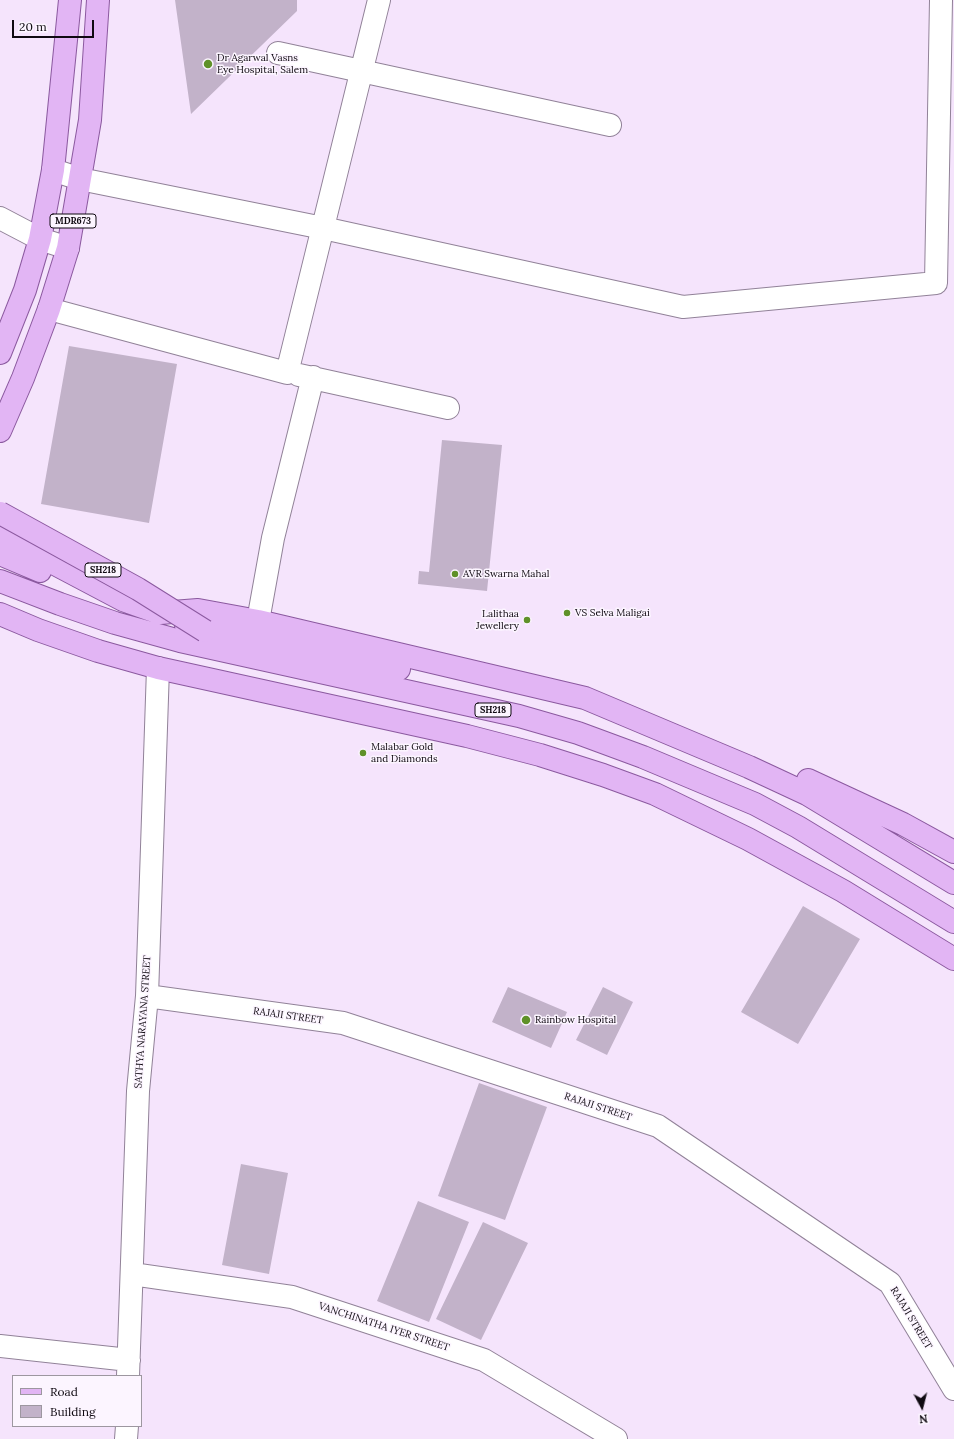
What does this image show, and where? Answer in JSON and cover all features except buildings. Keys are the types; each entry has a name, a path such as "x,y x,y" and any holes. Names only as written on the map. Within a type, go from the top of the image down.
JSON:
{"main road":[{"path":"0,352 25,290 40,240 53,170 70,0"},
{"name":"MDR673","path":"0,431 50,309 68,248 90,120 98,0"},
{"name":"SH218","path":"0,513 138,589 205,631 459,681 582,712 683,749 795,801 954,897"},
{"path":"0,535 123,600 160,613 198,610 258,621 585,698 749,767 807,794 873,832 954,883"},
{"path":"0,554 116,606 205,631"},
{"name":"SH218","path":"0,581 67,606 180,641 519,716 578,733 643,757 754,804 798,827 954,922"},
{"path":"0,614 38,630 98,651 158,668 481,740 540,755 603,775 655,794 748,838 842,891 954,959"},
{"path":"749,767 807,779 903,824 954,852"},
{"path":"655,794 694,802 736,820 929,930 954,946"}],"street":[{"path":"287,373 380,0"},
{"path":"53,170 80,179 323,228 683,307 945,283 941,0"},
{"path":"278,53 610,125"},
{"path":"0,218 40,240 68,248"},
{"path":"50,309 287,373 313,377 448,408"},
{"path":"258,621 273,538 313,377"},
{"name":"SATHYA NARAYANA STREET","path":"129,1368 138,1091 147,996 158,668"},
{"name":"RAJAJI STREET","path":"147,996 343,1023 658,1126 890,1283 954,1389"},
{"name":"VANCHINATHA IYER STREET","path":"132,1274 292,1297 484,1360 616,1439"},
{"path":"0,1346 129,1368"},
{"path":"126,1439 127,1427"}],"place":[{"name":"Dr Agarwal Vasns Eye Hospital, Salem","path":"208,64"},
{"name":"AVR Swarna Mahal","path":"455,574"},
{"name":"VS Selva Maligai","path":"567,613"},
{"name":"Lalithaa Jewellery","path":"527,620"},
{"name":"Malabar Gold and Diamonds","path":"363,753"},
{"name":"Rainbow Hospital","path":"526,1020"}]}
